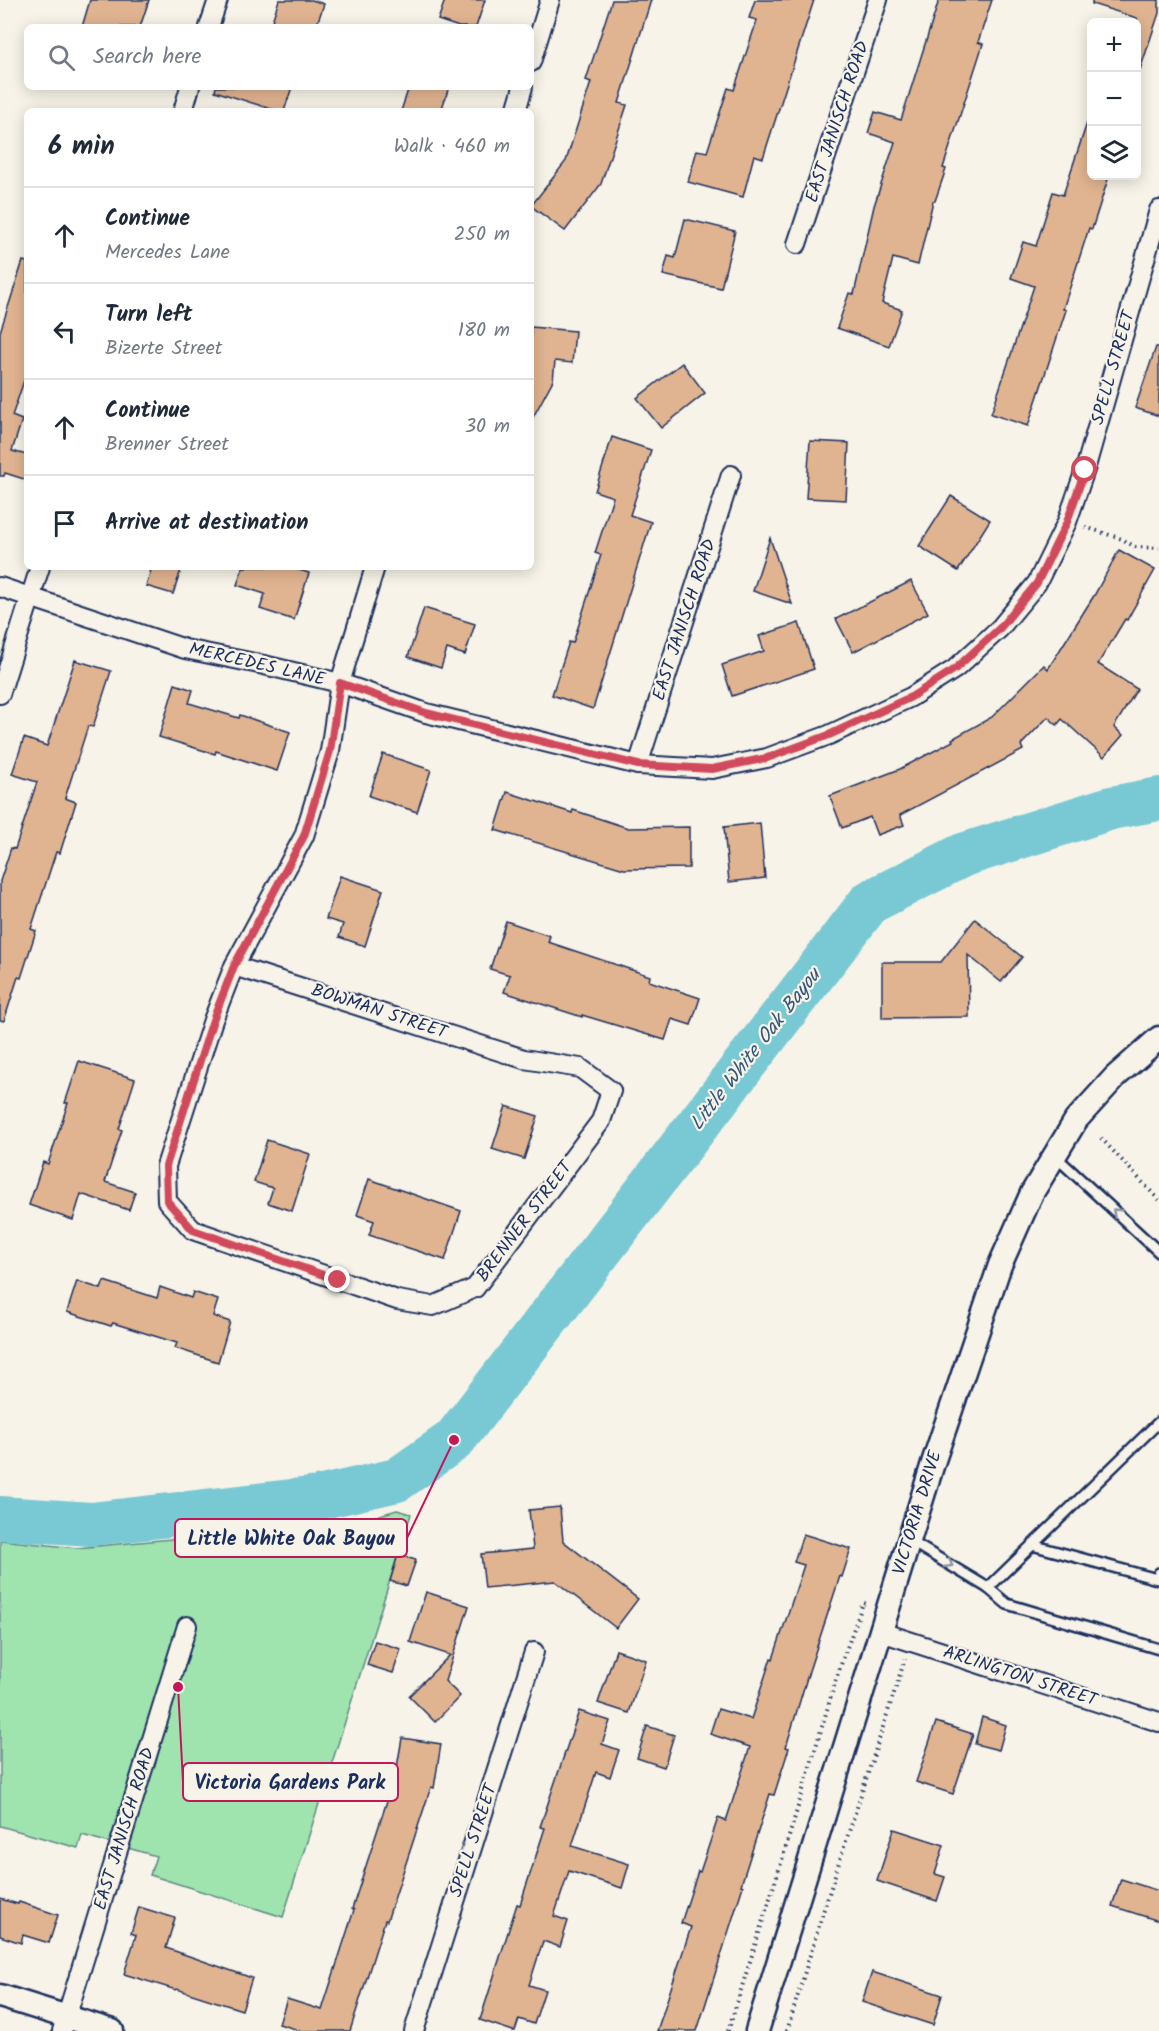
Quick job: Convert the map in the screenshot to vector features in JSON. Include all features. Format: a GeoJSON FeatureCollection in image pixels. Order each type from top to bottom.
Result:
{"type":"FeatureCollection","features":[{"type":"Feature","properties":{"kind":"street"},"geometry":{"type":"LineString","coordinates":[[210,24],[218,0]]}},
{"type":"Feature","properties":{"kind":"street"},"geometry":{"type":"LineString","coordinates":[[534,52],[550,0]]}},
{"type":"Feature","properties":{"kind":"street","name":"EAST JANISCH ROAD"},"geometry":{"type":"LineString","coordinates":[[798,244],[878,0]]}},
{"type":"Feature","properties":{"kind":"street"},"geometry":{"type":"LineString","coordinates":[[184,108],[189,90]]}},
{"type":"Feature","properties":{"kind":"street"},"geometry":{"type":"LineString","coordinates":[[517,108],[523,90]]}},
{"type":"Feature","properties":{"kind":"street","name":"SPELL STREET"},"geometry":{"type":"LineString","coordinates":[[1078,490],[1159,210]]}},
{"type":"Feature","properties":{"kind":"street","name":"EAST JANISCH ROAD"},"geometry":{"type":"LineString","coordinates":[[638,765],[731,474]]}},
{"type":"Feature","properties":{"kind":"street","name":"MERCEDES LANE"},"geometry":{"type":"LineString","coordinates":[[0,587],[185,649],[264,664],[340,683],[426,713],[638,765],[712,769],[767,758],[829,735],[911,697],[955,669],[1000,628],[1037,583],[1069,516],[1078,490]]}},
{"type":"Feature","properties":{"kind":"street"},"geometry":{"type":"LineString","coordinates":[[0,694],[39,570]]}},
{"type":"Feature","properties":{"kind":"street"},"geometry":{"type":"LineString","coordinates":[[234,966],[304,836],[330,751],[340,683],[374,570]]}},
{"type":"Feature","properties":{"kind":"street","name":"BOWMAN STREET"},"geometry":{"type":"LineString","coordinates":[[234,966],[524,1059]]}},
{"type":"Feature","properties":{"kind":"street","name":"BRENNER STREET"},"geometry":{"type":"LineString","coordinates":[[234,966],[213,1020],[166,1166],[167,1201],[193,1230],[397,1300],[433,1306],[475,1288],[601,1121],[611,1091],[580,1068],[524,1059]]}},
{"type":"Feature","properties":{"kind":"street","name":"VICTORIA DRIVE"},"geometry":{"type":"LineString","coordinates":[[757,2031],[909,1541],[1000,1265],[1032,1193],[1076,1120],[1115,1077],[1159,1038]]}},
{"type":"Feature","properties":{"kind":"street","name":"EAST JANISCH ROAD"},"geometry":{"type":"LineString","coordinates":[[64,2024],[187,1626]]}},
{"type":"Feature","properties":{"kind":"street","name":"ARLINGTON STREET"},"geometry":{"type":"LineString","coordinates":[[881,1632],[1159,1722]]}},
{"type":"Feature","properties":{"kind":"street","name":"SPELL STREET"},"geometry":{"type":"LineString","coordinates":[[414,2031],[534,1652]]}},
{"type":"Feature","properties":{"kind":"street"},"geometry":{"type":"LineString","coordinates":[[0,1996],[64,2024],[112,2031]]}},
{"type":"Feature","properties":{"kind":"lane"},"geometry":{"type":"LineString","coordinates":[[1054,1156],[1159,1252]]}},
{"type":"Feature","properties":{"kind":"lane"},"geometry":{"type":"LineString","coordinates":[[988,1588],[1159,1422]]}},
{"type":"Feature","properties":{"kind":"lane"},"geometry":{"type":"LineString","coordinates":[[909,1541],[988,1588],[1007,1604],[1159,1648]]}},
{"type":"Feature","properties":{"kind":"lane"},"geometry":{"type":"LineString","coordinates":[[1032,1545],[1157,1579],[1159,1573]]}},
{"type":"Feature","properties":{"kind":"path"},"geometry":{"type":"LineString","coordinates":[[1069,516],[1135,547],[1159,548]]}},
{"type":"Feature","properties":{"kind":"path"},"geometry":{"type":"LineString","coordinates":[[1101,1138],[1159,1200]]}},
{"type":"Feature","properties":{"kind":"path"},"geometry":{"type":"LineString","coordinates":[[728,2031],[838,1673],[863,1602],[870,1605]]}},
{"type":"Feature","properties":{"kind":"path"},"geometry":{"type":"LineString","coordinates":[[787,2031],[905,1658]]}},
{"type":"Feature","properties":{"kind":"green space"},"geometry":{"type":"Polygon","coordinates":[[[397,1510],[411,1514],[283,1917],[150,1875],[156,1856],[82,1835],[78,1848],[0,1826],[0,1540],[77,1548],[359,1521],[397,1510]]]}},
{"type":"Feature","properties":{"kind":"building"},"geometry":{"type":"Polygon","coordinates":[[[90,0],[149,0],[141,24],[83,24],[90,0]]]}},
{"type":"Feature","properties":{"kind":"building"},"geometry":{"type":"Polygon","coordinates":[[[279,0],[312,0],[324,4],[317,24],[271,24],[279,0]]]}},
{"type":"Feature","properties":{"kind":"building"},"geometry":{"type":"Polygon","coordinates":[[[445,0],[485,0],[477,24],[450,24],[438,20],[445,0]]]}},
{"type":"Feature","properties":{"kind":"building"},"geometry":{"type":"Polygon","coordinates":[[[612,0],[651,0],[619,103],[627,105],[601,184],[565,231],[534,208],[534,202],[566,161],[591,82],[586,80],[612,0]]]}},
{"type":"Feature","properties":{"kind":"building"},"geometry":{"type":"Polygon","coordinates":[[[755,0],[814,0],[763,158],[754,155],[743,197],[688,182],[697,150],[707,152],[728,88],[734,90],[757,20],[749,18],[755,0]]]}},
{"type":"Feature","properties":{"kind":"building"},"geometry":{"type":"Polygon","coordinates":[[[939,0],[992,0],[978,42],[983,44],[943,168],[946,169],[935,201],[933,201],[918,265],[893,258],[882,303],[902,310],[889,346],[837,328],[849,293],[854,294],[874,206],[895,142],[868,133],[875,112],[901,120],[939,0]]]}},
{"type":"Feature","properties":{"kind":"building"},"geometry":{"type":"Polygon","coordinates":[[[1092,0],[1159,0],[1159,13],[1141,67],[1141,18],[1092,4],[1092,0]]]}},
{"type":"Feature","properties":{"kind":"building"},"geometry":{"type":"Polygon","coordinates":[[[291,90],[285,108],[268,108],[215,91],[291,90]]]}},
{"type":"Feature","properties":{"kind":"building"},"geometry":{"type":"Polygon","coordinates":[[[408,90],[448,90],[442,108],[402,108],[408,90]]]}},
{"type":"Feature","properties":{"kind":"building"},"geometry":{"type":"Polygon","coordinates":[[[1087,123],[1087,180],[1108,180],[1092,229],[1089,228],[1063,309],[1066,310],[1028,426],[991,414],[1034,286],[1011,278],[1023,242],[1036,246],[1053,192],[1063,195],[1087,123]]]}},
{"type":"Feature","properties":{"kind":"building"},"geometry":{"type":"Polygon","coordinates":[[[685,219],[735,231],[721,288],[663,275],[668,256],[675,258],[685,219]]]}},
{"type":"Feature","properties":{"kind":"building"},"geometry":{"type":"Polygon","coordinates":[[[24,261],[24,381],[12,416],[22,420],[12,451],[24,454],[24,479],[5,473],[4,476],[0,476],[0,332],[24,261]]]}},
{"type":"Feature","properties":{"kind":"building"},"geometry":{"type":"Polygon","coordinates":[[[534,327],[575,331],[572,363],[555,361],[553,380],[534,415],[534,327]]]}},
{"type":"Feature","properties":{"kind":"building"},"geometry":{"type":"Polygon","coordinates":[[[1156,347],[1159,347],[1159,416],[1135,408],[1156,347]]]}},
{"type":"Feature","properties":{"kind":"building"},"geometry":{"type":"Polygon","coordinates":[[[682,363],[705,393],[661,428],[637,398],[682,363]]]}},
{"type":"Feature","properties":{"kind":"building"},"geometry":{"type":"Polygon","coordinates":[[[612,437],[651,450],[630,515],[651,522],[593,709],[552,695],[569,642],[573,643],[601,555],[595,553],[613,497],[595,491],[612,437]]]}},
{"type":"Feature","properties":{"kind":"building"},"geometry":{"type":"Polygon","coordinates":[[[810,441],[849,443],[846,500],[806,498],[810,441]]]}},
{"type":"Feature","properties":{"kind":"building"},"geometry":{"type":"Polygon","coordinates":[[[951,496],[990,520],[958,571],[919,546],[951,496]]]}},
{"type":"Feature","properties":{"kind":"building"},"geometry":{"type":"Polygon","coordinates":[[[770,538],[792,604],[753,591],[770,538]]]}},
{"type":"Feature","properties":{"kind":"building"},"geometry":{"type":"Polygon","coordinates":[[[1119,550],[1155,570],[1127,620],[1125,619],[1098,664],[1137,689],[1114,727],[1123,735],[1104,757],[1062,719],[1057,725],[1048,717],[1021,745],[1023,750],[900,815],[904,825],[877,835],[870,817],[842,828],[830,796],[900,769],[953,741],[952,739],[992,717],[1044,665],[1048,669],[1095,594],[1119,550]]]}},
{"type":"Feature","properties":{"kind":"building"},"geometry":{"type":"Polygon","coordinates":[[[151,570],[181,570],[173,594],[146,586],[151,570]]]}},
{"type":"Feature","properties":{"kind":"building"},"geometry":{"type":"Polygon","coordinates":[[[242,570],[299,570],[309,573],[294,620],[260,609],[265,594],[237,585],[242,570]]]}},
{"type":"Feature","properties":{"kind":"building"},"geometry":{"type":"Polygon","coordinates":[[[911,581],[928,613],[853,652],[836,619],[911,581]]]}},
{"type":"Feature","properties":{"kind":"building"},"geometry":{"type":"Polygon","coordinates":[[[424,608],[475,624],[465,655],[447,649],[441,668],[408,657],[424,608]]]}},
{"type":"Feature","properties":{"kind":"building"},"geometry":{"type":"Polygon","coordinates":[[[799,623],[814,669],[732,696],[722,665],[764,651],[759,636],[799,623]]]}},
{"type":"Feature","properties":{"kind":"building"},"geometry":{"type":"Polygon","coordinates":[[[75,660],[111,671],[93,727],[88,726],[65,798],[76,802],[60,853],[56,852],[31,929],[36,931],[4,1021],[0,1020],[0,881],[11,848],[15,849],[37,782],[12,774],[24,738],[47,746],[75,660]]]}},
{"type":"Feature","properties":{"kind":"building"},"geometry":{"type":"Polygon","coordinates":[[[175,684],[193,690],[189,703],[239,718],[240,715],[290,732],[277,771],[216,751],[215,754],[159,737],[175,684]]]}},
{"type":"Feature","properties":{"kind":"building"},"geometry":{"type":"Polygon","coordinates":[[[383,754],[431,770],[417,812],[369,796],[383,754]]]}},
{"type":"Feature","properties":{"kind":"building"},"geometry":{"type":"Polygon","coordinates":[[[507,792],[628,828],[689,827],[689,868],[624,869],[495,830],[507,792]]]}},
{"type":"Feature","properties":{"kind":"building"},"geometry":{"type":"Polygon","coordinates":[[[760,823],[765,878],[729,882],[724,827],[760,823]]]}},
{"type":"Feature","properties":{"kind":"building"},"geometry":{"type":"Polygon","coordinates":[[[340,876],[383,890],[365,946],[339,937],[343,924],[326,919],[340,876]]]}},
{"type":"Feature","properties":{"kind":"building"},"geometry":{"type":"Polygon","coordinates":[[[975,919],[1022,957],[1001,982],[968,955],[969,1017],[882,1018],[882,962],[941,962],[975,919]]]}},
{"type":"Feature","properties":{"kind":"building"},"geometry":{"type":"Polygon","coordinates":[[[506,921],[550,936],[548,942],[650,976],[649,981],[700,998],[691,1025],[672,1019],[665,1040],[504,992],[510,975],[490,969],[506,921]]]}},
{"type":"Feature","properties":{"kind":"building"},"geometry":{"type":"Polygon","coordinates":[[[79,1061],[135,1079],[105,1182],[135,1192],[129,1210],[81,1194],[73,1220],[29,1205],[43,1162],[48,1164],[79,1061]]]}},
{"type":"Feature","properties":{"kind":"building"},"geometry":{"type":"Polygon","coordinates":[[[506,1106],[538,1116],[524,1159],[492,1149],[506,1106]]]}},
{"type":"Feature","properties":{"kind":"building"},"geometry":{"type":"Polygon","coordinates":[[[267,1140],[310,1154],[292,1211],[268,1203],[273,1188],[254,1182],[267,1140]]]}},
{"type":"Feature","properties":{"kind":"building"},"geometry":{"type":"Polygon","coordinates":[[[369,1179],[461,1211],[445,1260],[369,1235],[374,1221],[357,1215],[369,1179]]]}},
{"type":"Feature","properties":{"kind":"building"},"geometry":{"type":"Polygon","coordinates":[[[77,1281],[101,1289],[104,1281],[157,1298],[160,1287],[191,1298],[193,1292],[218,1300],[213,1316],[230,1322],[218,1362],[175,1348],[177,1343],[113,1323],[111,1326],[67,1312],[77,1281]]]}},
{"type":"Feature","properties":{"kind":"building"},"geometry":{"type":"Polygon","coordinates":[[[560,1507],[563,1541],[638,1599],[616,1628],[555,1581],[485,1588],[481,1554],[533,1549],[529,1510],[560,1507]]]}},
{"type":"Feature","properties":{"kind":"building"},"geometry":{"type":"Polygon","coordinates":[[[803,1534],[851,1549],[809,1671],[786,1747],[789,1748],[774,1795],[770,1794],[697,2031],[657,2031],[691,1927],[681,1923],[698,1871],[700,1872],[718,1818],[726,1821],[750,1747],[710,1734],[718,1709],[751,1719],[804,1565],[794,1562],[803,1534]]]}},
{"type":"Feature","properties":{"kind":"building"},"geometry":{"type":"Polygon","coordinates":[[[398,1555],[416,1560],[407,1586],[390,1581],[398,1555]]]}},
{"type":"Feature","properties":{"kind":"building"},"geometry":{"type":"Polygon","coordinates":[[[426,1592],[469,1606],[445,1681],[460,1696],[435,1722],[409,1696],[450,1655],[410,1642],[426,1592]]]}},
{"type":"Feature","properties":{"kind":"building"},"geometry":{"type":"Polygon","coordinates":[[[375,1641],[401,1649],[393,1673],[367,1665],[375,1641]]]}},
{"type":"Feature","properties":{"kind":"building"},"geometry":{"type":"Polygon","coordinates":[[[616,1650],[646,1660],[629,1713],[598,1703],[616,1650]]]}},
{"type":"Feature","properties":{"kind":"building"},"geometry":{"type":"Polygon","coordinates":[[[579,1711],[610,1721],[602,1744],[619,1750],[610,1777],[596,1772],[572,1846],[629,1864],[622,1888],[569,1871],[554,1916],[568,1921],[560,1947],[543,1941],[529,1985],[545,1990],[534,2024],[519,2019],[513,2031],[480,2020],[517,1904],[520,1905],[545,1828],[540,1827],[579,1711]]]}},
{"type":"Feature","properties":{"kind":"building"},"geometry":{"type":"Polygon","coordinates":[[[982,1717],[1006,1725],[999,1750],[975,1744],[982,1717]]]}},
{"type":"Feature","properties":{"kind":"building"},"geometry":{"type":"Polygon","coordinates":[[[936,1722],[973,1734],[953,1794],[916,1782],[936,1722]]]}},
{"type":"Feature","properties":{"kind":"building"},"geometry":{"type":"Polygon","coordinates":[[[647,1726],[674,1735],[664,1767],[637,1758],[647,1726]]]}},
{"type":"Feature","properties":{"kind":"building"},"geometry":{"type":"Polygon","coordinates":[[[402,1738],[441,1744],[434,1788],[431,1787],[387,1921],[385,1920],[350,2031],[302,2031],[279,2024],[287,1999],[322,2010],[396,1773],[402,1738]]]}},
{"type":"Feature","properties":{"kind":"building"},"geometry":{"type":"Polygon","coordinates":[[[894,1829],[944,1845],[935,1874],[945,1877],[937,1901],[877,1881],[894,1829]]]}},
{"type":"Feature","properties":{"kind":"building"},"geometry":{"type":"Polygon","coordinates":[[[1121,1879],[1159,1891],[1159,1921],[1112,1906],[1121,1879]]]}},
{"type":"Feature","properties":{"kind":"building"},"geometry":{"type":"Polygon","coordinates":[[[0,1899],[18,1904],[19,1902],[58,1915],[49,1943],[23,1935],[21,1943],[0,1936],[0,1899]]]}},
{"type":"Feature","properties":{"kind":"building"},"geometry":{"type":"Polygon","coordinates":[[[139,1907],[175,1918],[166,1948],[252,1978],[242,2010],[124,1974],[136,1935],[131,1933],[139,1907]]]}},
{"type":"Feature","properties":{"kind":"building"},"geometry":{"type":"Polygon","coordinates":[[[872,1972],[942,1995],[933,2025],[862,2002],[872,1972]]]}},
{"type":"Feature","properties":{"kind":"waterway","name":"Little White Oak Bayou"},"geometry":{"type":"LineString","coordinates":[[0,1518],[91,1524],[318,1498],[397,1480],[454,1440],[870,902],[963,855],[1111,808],[1159,799]]}},
{"type":"Feature","properties":{"kind":"place","name":"Little White Oak Bayou"},"geometry":{"type":"Point","coordinates":[454,1440]}},
{"type":"Feature","properties":{"kind":"place","name":"Victoria Gardens Park"},"geometry":{"type":"Point","coordinates":[178,1687]}},
{"type":"Feature","properties":{"kind":"route"},"geometry":{"type":"LineString","coordinates":[[338,1280],[193,1230],[167,1201],[166,1166],[213,1020],[234,966],[304,836],[330,751],[340,683],[426,713],[638,765],[712,769],[767,758],[829,735],[911,697],[955,669],[1000,628],[1037,583],[1067,522],[1085,470]]}}]}
